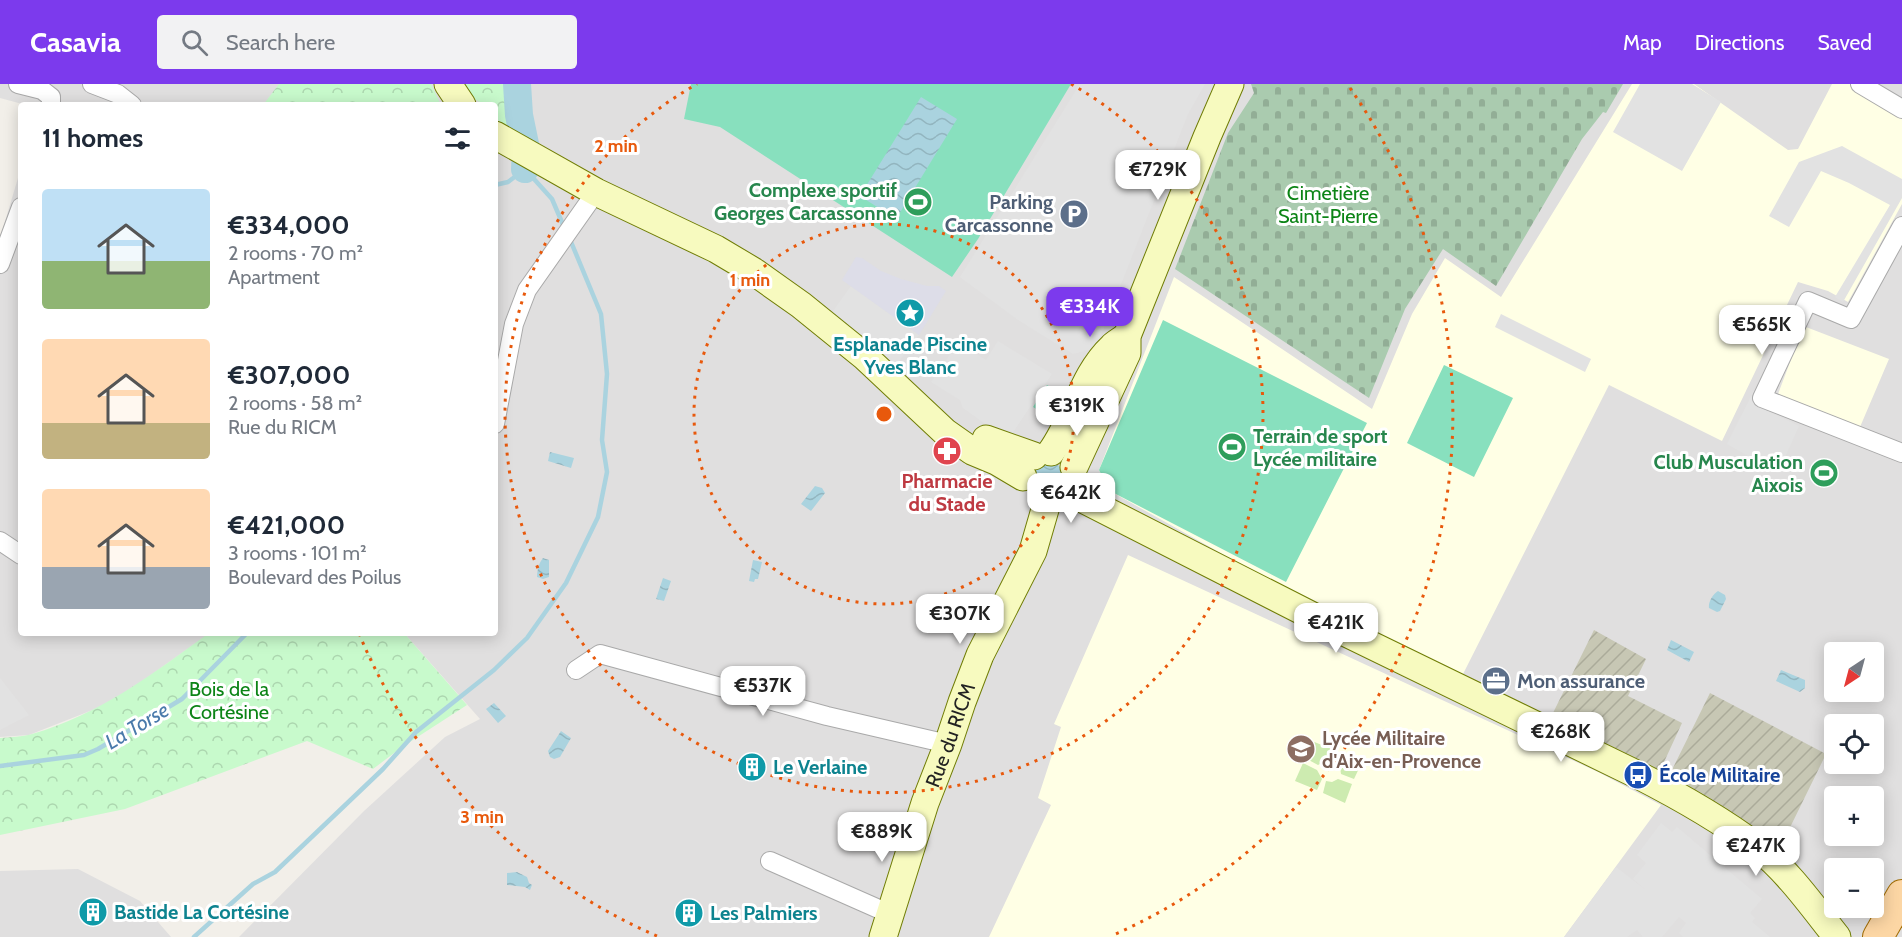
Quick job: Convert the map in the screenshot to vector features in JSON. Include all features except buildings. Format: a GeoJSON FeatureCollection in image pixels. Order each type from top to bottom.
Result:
{"type":"FeatureCollection","features":[{"type":"Feature","properties":{"kind":"main road"},"geometry":{"type":"LineString","coordinates":[[1883,935],[1902,895]]}},
{"type":"Feature","properties":{"kind":"street"},"geometry":{"type":"LineString","coordinates":[[18,84],[42,90],[51,97],[51,102]]}},
{"type":"Feature","properties":{"kind":"street"},"geometry":{"type":"LineString","coordinates":[[92,84],[118,94],[128,102]]}},
{"type":"Feature","properties":{"kind":"street"},"geometry":{"type":"LineString","coordinates":[[447,84],[460,102]]}},
{"type":"Feature","properties":{"kind":"street"},"geometry":{"type":"LineString","coordinates":[[1074,466],[1126,353],[1127,336],[1206,137],[1230,84]]}},
{"type":"Feature","properties":{"kind":"street"},"geometry":{"type":"LineString","coordinates":[[1860,84],[1902,109]]}},
{"type":"Feature","properties":{"kind":"street"},"geometry":{"type":"LineString","coordinates":[[506,142],[596,192],[716,249],[753,271],[801,305],[885,374],[921,411],[972,451],[996,461],[1036,462],[1065,456],[1074,466],[1077,480],[1073,494],[1061,504],[1046,506],[1032,499],[1024,485],[1036,462],[1061,438],[1090,376],[1112,347],[1127,336]]}},
{"type":"Feature","properties":{"kind":"street"},"geometry":{"type":"LineString","coordinates":[[498,408],[514,324],[527,290],[596,192]]}},
{"type":"Feature","properties":{"kind":"street"},"geometry":{"type":"LineString","coordinates":[[0,264],[18,215]]}},
{"type":"Feature","properties":{"kind":"street"},"geometry":{"type":"LineString","coordinates":[[1902,226],[1851,319],[1808,301],[1762,398],[1902,453]]}},
{"type":"Feature","properties":{"kind":"street"},"geometry":{"type":"LineString","coordinates":[[1073,494],[1334,627],[1687,801],[1758,848],[1800,892],[1838,937]]}},
{"type":"Feature","properties":{"kind":"street","name":"Rue du RICM"},"geometry":{"type":"LineString","coordinates":[[886,926],[925,803],[980,656],[1033,551],[1046,506]]}},
{"type":"Feature","properties":{"kind":"street"},"geometry":{"type":"LineString","coordinates":[[0,541],[18,553]]}},
{"type":"Feature","properties":{"kind":"street"},"geometry":{"type":"LineString","coordinates":[[576,669],[600,654],[827,716],[948,744]]}},
{"type":"Feature","properties":{"kind":"street"},"geometry":{"type":"LineString","coordinates":[[770,861],[886,926]]}},
{"type":"Feature","properties":{"kind":"shaded area"},"geometry":{"type":"Polygon","coordinates":[[[0,84],[1902,84],[1902,937],[239,937],[364,811],[445,737],[480,719],[407,636],[498,636],[498,102],[18,102],[0,98],[0,84]]]}},
{"type":"Feature","properties":{"kind":"shaded area","name":"Parking Carcassonne"},"geometry":{"type":"Polygon","coordinates":[[[1080,84],[1205,84],[1188,114],[1096,348],[1073,354],[1018,320],[960,277],[1080,84]]]}},
{"type":"Feature","properties":{"kind":"shaded area","name":"Lycée Militaire d'Aix-en-Provence"},"geometry":{"type":"Polygon","coordinates":[[[1632,84],[1694,84],[1788,150],[1798,149],[1832,84],[1852,84],[1902,115],[1902,204],[1848,302],[1828,291],[1798,282],[1722,441],[1609,385],[1460,680],[1283,588],[1110,491],[1099,470],[1174,277],[1372,409],[1412,314],[1445,258],[1501,297],[1632,84]]]}},
{"type":"Feature","properties":{"kind":"shaded area"},"geometry":{"type":"Polygon","coordinates":[[[1640,84],[1692,84],[1721,102],[1682,171],[1613,132],[1640,84]]]}},
{"type":"Feature","properties":{"kind":"shaded area"},"geometry":{"type":"Polygon","coordinates":[[[1842,146],[1902,179],[1902,198],[1843,302],[1835,297],[1890,205],[1821,171],[1789,227],[1769,216],[1799,162],[1842,146]]]}},
{"type":"Feature","properties":{"kind":"shaded area"},"geometry":{"type":"Polygon","coordinates":[[[18,178],[18,636],[206,636],[113,702],[29,735],[0,737],[0,238],[18,178]]]}},
{"type":"Feature","properties":{"kind":"shaded area"},"geometry":{"type":"Polygon","coordinates":[[[1902,213],[1902,226],[1851,319],[1808,301],[1758,406],[1799,426],[1778,473],[1727,444],[1804,291],[1848,308],[1902,213]]]}},
{"type":"Feature","properties":{"kind":"shaded area","name":"Esplanade Piscine Yves Blanc"},"geometry":{"type":"Polygon","coordinates":[[[856,257],[901,279],[927,286],[939,286],[946,291],[919,335],[842,280],[856,257]]]}},
{"type":"Feature","properties":{"kind":"shaded area"},"geometry":{"type":"Polygon","coordinates":[[[851,286],[919,335],[896,365],[831,314],[851,286]]]}},
{"type":"Feature","properties":{"kind":"shaded area"},"geometry":{"type":"Polygon","coordinates":[[[1501,314],[1591,359],[1585,372],[1495,327],[1501,314]]]}},
{"type":"Feature","properties":{"kind":"shaded area"},"geometry":{"type":"Polygon","coordinates":[[[1806,327],[1889,359],[1860,427],[1778,394],[1801,333],[1806,327]]]}},
{"type":"Feature","properties":{"kind":"shaded area"},"geometry":{"type":"Polygon","coordinates":[[[998,341],[1052,374],[1012,434],[991,428],[963,408],[960,400],[931,382],[958,343],[986,360],[998,341]]]}},
{"type":"Feature","properties":{"kind":"shaded area","name":"Lycée Militaire d'Aix-en-Provence"},"geometry":{"type":"Polygon","coordinates":[[[1128,555],[1598,772],[1661,805],[1564,937],[989,937],[1051,805],[1038,798],[1061,727],[1054,724],[1128,555]]]}},
{"type":"Feature","properties":{"kind":"shaded area"},"geometry":{"type":"Polygon","coordinates":[[[1594,630],[1646,659],[1628,696],[1682,723],[1659,773],[1551,717],[1594,630]]]}},
{"type":"Feature","properties":{"kind":"shaded area"},"geometry":{"type":"Polygon","coordinates":[[[0,678],[29,715],[0,730],[0,678]]]}},
{"type":"Feature","properties":{"kind":"shaded area"},"geometry":{"type":"Polygon","coordinates":[[[1710,693],[1824,753],[1824,758],[1778,852],[1668,778],[1710,693]]]}},
{"type":"Feature","properties":{"kind":"shaded area"},"geometry":{"type":"Polygon","coordinates":[[[1661,823],[1672,832],[1677,827],[1762,899],[1750,913],[1755,918],[1752,922],[1770,937],[1683,937],[1679,933],[1686,923],[1679,917],[1662,937],[1643,937],[1637,930],[1627,937],[1564,937],[1616,867],[1647,891],[1633,879],[1646,863],[1637,855],[1661,823]]]}},
{"type":"Feature","properties":{"kind":"shaded area"},"geometry":{"type":"Polygon","coordinates":[[[78,869],[140,901],[171,937],[0,937],[0,871],[78,869]]]}},
{"type":"Feature","properties":{"kind":"green space"},"geometry":{"type":"Polygon","coordinates":[[[279,84],[431,84],[440,102],[265,102],[279,84]]]}},
{"type":"Feature","properties":{"kind":"green space"},"geometry":{"type":"Polygon","coordinates":[[[461,84],[526,84],[529,123],[526,149],[498,120],[498,102],[480,102],[468,93],[461,84]]]}},
{"type":"Feature","properties":{"kind":"green space","name":"Complexe sportif Georges Carcassonne"},"geometry":{"type":"Polygon","coordinates":[[[691,84],[1071,84],[978,239],[952,277],[720,127],[684,119],[691,84]]]}},
{"type":"Feature","properties":{"kind":"green space","name":"Cimetière Saint-Pierre"},"geometry":{"type":"Polygon","coordinates":[[[1251,84],[1623,84],[1606,113],[1603,112],[1582,139],[1496,286],[1443,249],[1405,309],[1369,398],[1175,269],[1228,133],[1254,93],[1251,84]]]}},
{"type":"Feature","properties":{"kind":"green space","name":"Terrain de sport Lycée militaire"},"geometry":{"type":"Polygon","coordinates":[[[1163,320],[1367,423],[1286,582],[1110,491],[1099,470],[1163,320]]]}},
{"type":"Feature","properties":{"kind":"green space"},"geometry":{"type":"Polygon","coordinates":[[[1444,365],[1513,398],[1474,477],[1407,443],[1444,365]]]}},
{"type":"Feature","properties":{"kind":"green space"},"geometry":{"type":"Polygon","coordinates":[[[1047,385],[1059,393],[1046,415],[1033,407],[1047,385]]]}},
{"type":"Feature","properties":{"kind":"green space","name":"Bois de la Cortésine"},"geometry":{"type":"Polygon","coordinates":[[[205,636],[407,636],[467,705],[402,747],[373,769],[307,741],[125,809],[0,835],[0,738],[32,734],[80,716],[125,691],[205,636]]]}},
{"type":"Feature","properties":{"kind":"green space"},"geometry":{"type":"Polygon","coordinates":[[[1312,741],[1334,750],[1328,763],[1318,765],[1305,758],[1312,741]]]}},
{"type":"Feature","properties":{"kind":"green space"},"geometry":{"type":"Polygon","coordinates":[[[1341,753],[1362,762],[1354,779],[1341,774],[1340,767],[1337,765],[1341,753]]]}},
{"type":"Feature","properties":{"kind":"green space"},"geometry":{"type":"Polygon","coordinates":[[[1303,763],[1317,770],[1322,779],[1317,790],[1295,781],[1303,763]]]}},
{"type":"Feature","properties":{"kind":"green space"},"geometry":{"type":"Polygon","coordinates":[[[1338,779],[1352,784],[1345,803],[1323,793],[1326,781],[1332,782],[1338,779]]]}},
{"type":"Feature","properties":{"kind":"water"},"geometry":{"type":"Polygon","coordinates":[[[921,97],[957,119],[896,219],[860,196],[921,97]]]}},
{"type":"Feature","properties":{"kind":"water"},"geometry":{"type":"Polygon","coordinates":[[[550,452],[574,458],[571,468],[548,461],[550,452]]]}},
{"type":"Feature","properties":{"kind":"water"},"geometry":{"type":"Polygon","coordinates":[[[1048,462],[1060,467],[1065,479],[1060,491],[1048,496],[1036,491],[1031,479],[1036,467],[1048,462]]]}},
{"type":"Feature","properties":{"kind":"water"},"geometry":{"type":"Polygon","coordinates":[[[815,486],[822,488],[825,493],[811,511],[801,504],[815,486]]]}},
{"type":"Feature","properties":{"kind":"water"},"geometry":{"type":"Polygon","coordinates":[[[543,558],[549,560],[549,577],[543,579],[537,577],[538,567],[543,558]]]}},
{"type":"Feature","properties":{"kind":"water"},"geometry":{"type":"Polygon","coordinates":[[[753,560],[762,562],[758,579],[754,582],[749,581],[753,560]]]}},
{"type":"Feature","properties":{"kind":"water"},"geometry":{"type":"Polygon","coordinates":[[[663,578],[671,581],[664,601],[656,599],[663,578]]]}},
{"type":"Feature","properties":{"kind":"water"},"geometry":{"type":"Polygon","coordinates":[[[1718,591],[1725,595],[1726,599],[1720,611],[1717,612],[1709,606],[1711,598],[1718,591]]]}},
{"type":"Feature","properties":{"kind":"water"},"geometry":{"type":"Polygon","coordinates":[[[1671,640],[1694,652],[1689,662],[1667,650],[1671,640]]]}},
{"type":"Feature","properties":{"kind":"water"},"geometry":{"type":"Polygon","coordinates":[[[1781,670],[1805,680],[1805,688],[1800,692],[1776,681],[1781,670]]]}},
{"type":"Feature","properties":{"kind":"water"},"geometry":{"type":"Polygon","coordinates":[[[494,703],[506,716],[498,723],[486,709],[494,703]]]}},
{"type":"Feature","properties":{"kind":"water"},"geometry":{"type":"Polygon","coordinates":[[[561,731],[571,738],[560,757],[554,759],[550,757],[548,751],[561,731]]]}},
{"type":"Feature","properties":{"kind":"water"},"geometry":{"type":"Polygon","coordinates":[[[517,872],[527,877],[532,885],[530,890],[525,887],[507,885],[507,873],[517,872]]]}},
{"type":"Feature","properties":{"kind":"waterway","name":"La Torse"},"geometry":{"type":"LineString","coordinates":[[517,84],[519,115],[526,149],[525,169]]}},
{"type":"Feature","properties":{"kind":"waterway"},"geometry":{"type":"LineString","coordinates":[[498,184],[508,182],[525,169],[552,199],[564,227]]}},
{"type":"Feature","properties":{"kind":"waterway"},"geometry":{"type":"LineString","coordinates":[[194,937],[253,884],[275,872],[383,769],[416,732],[494,670],[527,638],[566,583],[598,517],[607,472],[602,440],[607,374],[601,314],[569,237]]}},
{"type":"Feature","properties":{"kind":"waterway","name":"La Torse"},"geometry":{"type":"LineString","coordinates":[[0,766],[84,755],[98,749],[182,699],[244,636]]}},
{"type":"Feature","properties":{"kind":"place","name":"Complexe sportif Georges Carcassonne"},"geometry":{"type":"Point","coordinates":[918,202]}},
{"type":"Feature","properties":{"kind":"place","name":"Parking Carcassonne"},"geometry":{"type":"Point","coordinates":[1074,214]}},
{"type":"Feature","properties":{"kind":"place","name":"Esplanade Piscine Yves Blanc"},"geometry":{"type":"Point","coordinates":[910,313]}},
{"type":"Feature","properties":{"kind":"place","name":"Terrain de sport Lycée militaire"},"geometry":{"type":"Point","coordinates":[1232,447]}},
{"type":"Feature","properties":{"kind":"place","name":"Pharmacie du Stade"},"geometry":{"type":"Point","coordinates":[947,451]}},
{"type":"Feature","properties":{"kind":"place","name":"Club Musculation Aixois"},"geometry":{"type":"Point","coordinates":[1824,473]}},
{"type":"Feature","properties":{"kind":"place","name":"Mon assurance"},"geometry":{"type":"Point","coordinates":[1496,681]}},
{"type":"Feature","properties":{"kind":"place","name":"Lycée Militaire d'Aix-en-Provence"},"geometry":{"type":"Point","coordinates":[1301,749]}},
{"type":"Feature","properties":{"kind":"place","name":"Le Verlaine"},"geometry":{"type":"Point","coordinates":[752,767]}},
{"type":"Feature","properties":{"kind":"place","name":"École Militaire"},"geometry":{"type":"Point","coordinates":[1638,775]}},
{"type":"Feature","properties":{"kind":"place","name":"Bastide La Cortésine"},"geometry":{"type":"Point","coordinates":[93,912]}},
{"type":"Feature","properties":{"kind":"place","name":"Les Palmiers"},"geometry":{"type":"Point","coordinates":[689,913]}}]}
